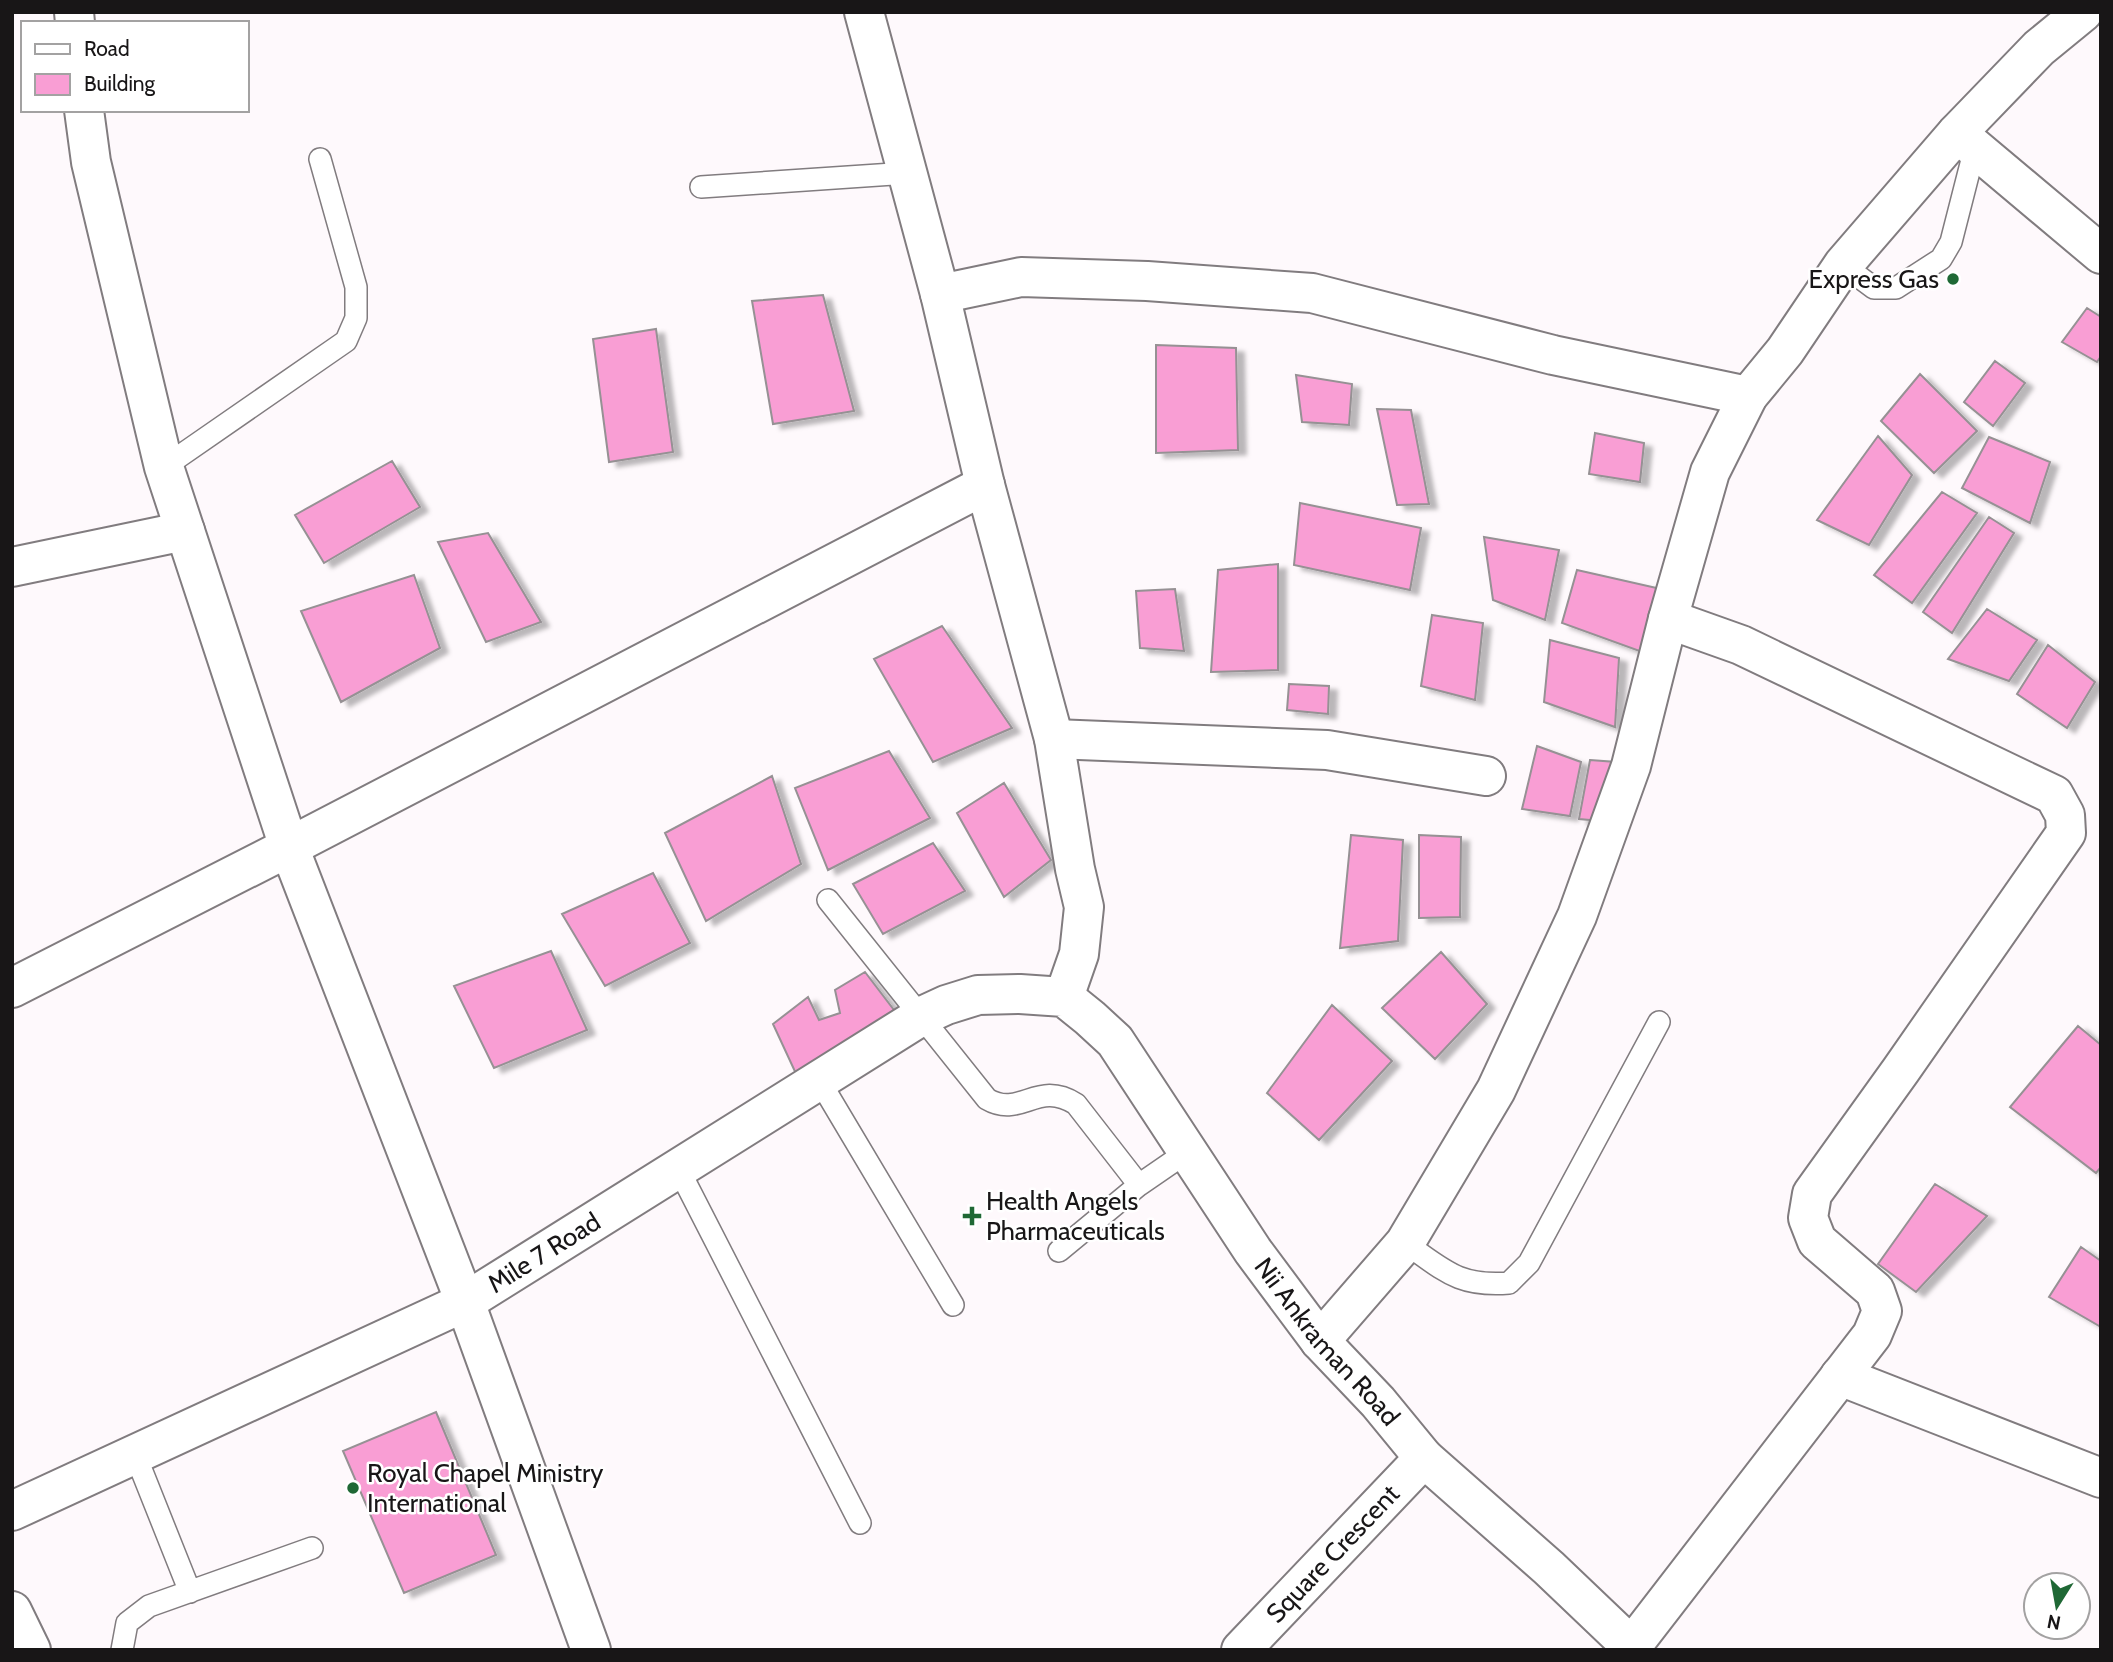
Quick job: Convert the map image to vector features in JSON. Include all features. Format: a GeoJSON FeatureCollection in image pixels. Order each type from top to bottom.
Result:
{"type":"FeatureCollection","features":[{"type":"Feature","properties":{"kind":"street"},"geometry":{"type":"LineString","coordinates":[[864,12],[940,294],[985,485],[1054,739],[1075,869],[1084,907],[1079,954],[1064,997]]}},
{"type":"Feature","properties":{"kind":"street"},"geometry":{"type":"LineString","coordinates":[[1320,1342],[1405,1243],[1496,1090],[1577,916],[1631,766],[1668,619],[1710,472],[1748,396],[1785,351],[1843,265],[1966,140],[2039,48],[2083,12]]}},
{"type":"Feature","properties":{"kind":"street"},"geometry":{"type":"LineString","coordinates":[[85,112],[91,162],[164,467],[289,848],[465,1302],[591,1650]]}},
{"type":"Feature","properties":{"kind":"street"},"geometry":{"type":"LineString","coordinates":[[1966,140],[2101,254]]}},
{"type":"Feature","properties":{"kind":"street"},"geometry":{"type":"LineString","coordinates":[[940,294],[1021,277],[1147,281],[1312,293],[1553,355],[1748,396]]}},
{"type":"Feature","properties":{"kind":"street"},"geometry":{"type":"LineString","coordinates":[[12,988],[289,848],[985,485]]}},
{"type":"Feature","properties":{"kind":"street"},"geometry":{"type":"LineString","coordinates":[[12,567],[186,531]]}},
{"type":"Feature","properties":{"kind":"street"},"geometry":{"type":"LineString","coordinates":[[1633,1648],[1872,1335],[1882,1311],[1875,1291],[1817,1241],[1808,1218],[1812,1194],[2066,833],[2065,815],[2054,795],[1741,645],[1668,619]]}},
{"type":"Feature","properties":{"kind":"street"},"geometry":{"type":"LineString","coordinates":[[1054,739],[1327,750],[1486,776]]}},
{"type":"Feature","properties":{"kind":"street","name":"Mile 7 Road"},"geometry":{"type":"LineString","coordinates":[[12,1511],[465,1302],[920,1017],[978,995],[1064,997]]}},
{"type":"Feature","properties":{"kind":"street","name":"Nii Ankraman Road"},"geometry":{"type":"LineString","coordinates":[[1064,997],[1115,1041],[1187,1152],[1320,1342],[1378,1402],[1424,1458],[1633,1648]]}},
{"type":"Feature","properties":{"kind":"street"},"geometry":{"type":"LineString","coordinates":[[1840,1376],[2101,1478]]}},
{"type":"Feature","properties":{"kind":"street","name":"Square Crescent"},"geometry":{"type":"LineString","coordinates":[[1241,1650],[1424,1458]]}},
{"type":"Feature","properties":{"kind":"street"},"geometry":{"type":"LineString","coordinates":[[12,1611],[31,1650]]}},
{"type":"Feature","properties":{"kind":"lane"},"geometry":{"type":"LineString","coordinates":[[1843,265],[1874,288],[1896,288],[1941,259],[1951,242],[1966,140]]}},
{"type":"Feature","properties":{"kind":"lane"},"geometry":{"type":"LineString","coordinates":[[164,467],[346,341],[356,318],[356,287],[320,159]]}},
{"type":"Feature","properties":{"kind":"lane"},"geometry":{"type":"LineString","coordinates":[[701,187],[908,173]]}},
{"type":"Feature","properties":{"kind":"lane"},"geometry":{"type":"LineString","coordinates":[[828,900],[987,1099],[997,1105],[1009,1106],[1049,1094],[1064,1097],[1076,1104],[1139,1185]]}},
{"type":"Feature","properties":{"kind":"lane"},"geometry":{"type":"LineString","coordinates":[[1405,1243],[1454,1277],[1483,1285],[1509,1283],[1529,1262],[1659,1022]]}},
{"type":"Feature","properties":{"kind":"lane"},"geometry":{"type":"LineString","coordinates":[[819,1080],[953,1306]]}},
{"type":"Feature","properties":{"kind":"lane"},"geometry":{"type":"LineString","coordinates":[[1059,1251],[1139,1185],[1187,1152]]}},
{"type":"Feature","properties":{"kind":"lane"},"geometry":{"type":"LineString","coordinates":[[677,1168],[860,1523]]}},
{"type":"Feature","properties":{"kind":"lane"},"geometry":{"type":"LineString","coordinates":[[135,1454],[191,1592]]}},
{"type":"Feature","properties":{"kind":"lane"},"geometry":{"type":"LineString","coordinates":[[122,1650],[127,1623],[149,1606],[313,1548]]}},
{"type":"Feature","properties":{"kind":"building"},"geometry":{"type":"Polygon","coordinates":[[[823,295],[854,411],[773,424],[752,301],[823,295]]]}},
{"type":"Feature","properties":{"kind":"building"},"geometry":{"type":"Polygon","coordinates":[[[2087,308],[2101,317],[2101,356],[2097,362],[2062,342],[2087,308]]]}},
{"type":"Feature","properties":{"kind":"building"},"geometry":{"type":"Polygon","coordinates":[[[656,329],[673,452],[609,462],[593,339],[656,329]]]}},
{"type":"Feature","properties":{"kind":"building"},"geometry":{"type":"Polygon","coordinates":[[[1156,345],[1236,348],[1238,450],[1156,453],[1156,345]]]}},
{"type":"Feature","properties":{"kind":"building"},"geometry":{"type":"Polygon","coordinates":[[[1995,361],[2025,383],[1993,426],[1964,402],[1995,361]]]}},
{"type":"Feature","properties":{"kind":"building"},"geometry":{"type":"Polygon","coordinates":[[[1920,374],[1977,431],[1934,473],[1881,421],[1920,374]]]}},
{"type":"Feature","properties":{"kind":"building"},"geometry":{"type":"Polygon","coordinates":[[[1296,375],[1352,384],[1349,425],[1302,422],[1296,375]]]}},
{"type":"Feature","properties":{"kind":"building"},"geometry":{"type":"Polygon","coordinates":[[[1377,409],[1411,410],[1429,504],[1397,505],[1377,409]]]}},
{"type":"Feature","properties":{"kind":"building"},"geometry":{"type":"Polygon","coordinates":[[[1595,433],[1644,443],[1640,482],[1589,474],[1595,433]]]}},
{"type":"Feature","properties":{"kind":"building"},"geometry":{"type":"Polygon","coordinates":[[[1878,436],[1912,475],[1869,545],[1817,520],[1878,436]]]}},
{"type":"Feature","properties":{"kind":"building"},"geometry":{"type":"Polygon","coordinates":[[[1989,437],[2050,462],[2030,523],[1962,488],[1989,437]]]}},
{"type":"Feature","properties":{"kind":"building"},"geometry":{"type":"Polygon","coordinates":[[[392,461],[420,507],[324,563],[295,515],[392,461]]]}},
{"type":"Feature","properties":{"kind":"building"},"geometry":{"type":"Polygon","coordinates":[[[1942,492],[1977,513],[1912,603],[1874,575],[1942,492]]]}},
{"type":"Feature","properties":{"kind":"building"},"geometry":{"type":"Polygon","coordinates":[[[1300,503],[1421,528],[1410,590],[1294,565],[1300,503]]]}},
{"type":"Feature","properties":{"kind":"building"},"geometry":{"type":"Polygon","coordinates":[[[1989,517],[2014,533],[1952,633],[1923,612],[1989,517]]]}},
{"type":"Feature","properties":{"kind":"building"},"geometry":{"type":"Polygon","coordinates":[[[488,533],[541,622],[486,642],[438,542],[488,533]]]}},
{"type":"Feature","properties":{"kind":"building"},"geometry":{"type":"Polygon","coordinates":[[[1484,537],[1559,550],[1545,620],[1493,600],[1484,537]]]}},
{"type":"Feature","properties":{"kind":"building"},"geometry":{"type":"Polygon","coordinates":[[[1278,564],[1278,670],[1211,672],[1218,570],[1278,564]]]}},
{"type":"Feature","properties":{"kind":"building"},"geometry":{"type":"Polygon","coordinates":[[[1577,570],[1661,589],[1645,653],[1562,623],[1577,570]]]}},
{"type":"Feature","properties":{"kind":"building"},"geometry":{"type":"Polygon","coordinates":[[[414,575],[440,648],[341,702],[301,611],[414,575]]]}},
{"type":"Feature","properties":{"kind":"building"},"geometry":{"type":"Polygon","coordinates":[[[1175,589],[1184,651],[1140,648],[1136,591],[1175,589]]]}},
{"type":"Feature","properties":{"kind":"building"},"geometry":{"type":"Polygon","coordinates":[[[1987,609],[2037,640],[2009,681],[1948,659],[1987,609]]]}},
{"type":"Feature","properties":{"kind":"building"},"geometry":{"type":"Polygon","coordinates":[[[1432,615],[1483,623],[1475,700],[1421,686],[1432,615]]]}},
{"type":"Feature","properties":{"kind":"building"},"geometry":{"type":"Polygon","coordinates":[[[942,626],[1012,728],[933,762],[874,659],[942,626]]]}},
{"type":"Feature","properties":{"kind":"building"},"geometry":{"type":"Polygon","coordinates":[[[1550,640],[1619,658],[1615,727],[1544,702],[1550,640]]]}},
{"type":"Feature","properties":{"kind":"building"},"geometry":{"type":"Polygon","coordinates":[[[2048,645],[2095,682],[2067,728],[2017,694],[2048,645]]]}},
{"type":"Feature","properties":{"kind":"building"},"geometry":{"type":"Polygon","coordinates":[[[1289,684],[1329,686],[1328,714],[1287,710],[1289,684]]]}},
{"type":"Feature","properties":{"kind":"building"},"geometry":{"type":"Polygon","coordinates":[[[1537,746],[1581,762],[1570,816],[1522,809],[1537,746]]]}},
{"type":"Feature","properties":{"kind":"building"},"geometry":{"type":"Polygon","coordinates":[[[889,751],[930,818],[828,870],[795,788],[889,751]]]}},
{"type":"Feature","properties":{"kind":"building"},"geometry":{"type":"Polygon","coordinates":[[[1590,760],[1616,762],[1601,821],[1579,819],[1590,760]]]}},
{"type":"Feature","properties":{"kind":"building"},"geometry":{"type":"Polygon","coordinates":[[[772,776],[801,864],[706,921],[665,833],[772,776]]]}},
{"type":"Feature","properties":{"kind":"building"},"geometry":{"type":"Polygon","coordinates":[[[1004,783],[1051,860],[1004,897],[957,813],[1004,783]]]}},
{"type":"Feature","properties":{"kind":"building"},"geometry":{"type":"Polygon","coordinates":[[[1351,835],[1403,840],[1398,941],[1340,948],[1351,835]]]}},
{"type":"Feature","properties":{"kind":"building"},"geometry":{"type":"Polygon","coordinates":[[[1419,835],[1461,837],[1460,917],[1419,918],[1419,835]]]}},
{"type":"Feature","properties":{"kind":"building"},"geometry":{"type":"Polygon","coordinates":[[[933,843],[965,891],[883,934],[853,884],[933,843]]]}},
{"type":"Feature","properties":{"kind":"building"},"geometry":{"type":"Polygon","coordinates":[[[653,873],[690,943],[605,986],[562,914],[653,873]]]}},
{"type":"Feature","properties":{"kind":"building"},"geometry":{"type":"Polygon","coordinates":[[[551,951],[587,1030],[494,1068],[454,986],[551,951]]]}},
{"type":"Feature","properties":{"kind":"building"},"geometry":{"type":"Polygon","coordinates":[[[1441,952],[1487,1004],[1435,1059],[1382,1008],[1441,952]]]}},
{"type":"Feature","properties":{"kind":"building"},"geometry":{"type":"Polygon","coordinates":[[[865,972],[897,1014],[798,1078],[773,1024],[808,997],[819,1020],[840,1013],[835,990],[865,972]]]}},
{"type":"Feature","properties":{"kind":"building"},"geometry":{"type":"Polygon","coordinates":[[[1332,1005],[1392,1061],[1319,1140],[1267,1093],[1332,1005]]]}},
{"type":"Feature","properties":{"kind":"building"},"geometry":{"type":"Polygon","coordinates":[[[2078,1026],[2101,1045],[2101,1167],[2096,1173],[2010,1107],[2078,1026]]]}},
{"type":"Feature","properties":{"kind":"building"},"geometry":{"type":"Polygon","coordinates":[[[1935,1184],[1987,1216],[1916,1292],[1878,1264],[1935,1184]]]}},
{"type":"Feature","properties":{"kind":"building"},"geometry":{"type":"Polygon","coordinates":[[[2081,1247],[2101,1261],[2101,1327],[2049,1297],[2081,1247]]]}},
{"type":"Feature","properties":{"kind":"building"},"geometry":{"type":"Polygon","coordinates":[[[436,1412],[496,1555],[404,1593],[343,1451],[436,1412]]]}},
{"type":"Feature","properties":{"kind":"place","name":"Express Gas"},"geometry":{"type":"Point","coordinates":[1953,279]}},
{"type":"Feature","properties":{"kind":"place","name":"Health Angels Pharmaceuticals"},"geometry":{"type":"Point","coordinates":[972,1216]}},
{"type":"Feature","properties":{"kind":"place","name":"Royal Chapel Ministry International"},"geometry":{"type":"Point","coordinates":[353,1488]}}]}
